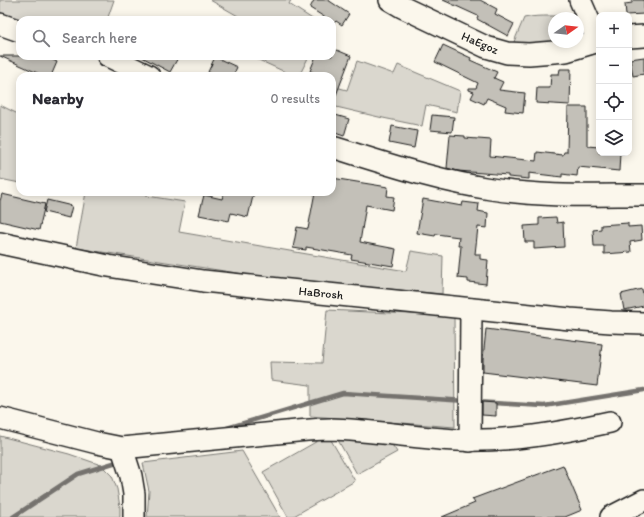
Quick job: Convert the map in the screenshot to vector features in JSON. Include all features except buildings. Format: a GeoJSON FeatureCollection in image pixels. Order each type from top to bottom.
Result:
{"type":"FeatureCollection","features":[{"type":"Feature","properties":{"kind":"street","name":"HaEgoz"},"geometry":{"type":"LineString","coordinates":[[390,0],[486,47],[507,53],[529,54],[566,52],[596,42]]}},
{"type":"Feature","properties":{"kind":"street"},"geometry":{"type":"LineString","coordinates":[[580,0],[596,35]]}},
{"type":"Feature","properties":{"kind":"street"},"geometry":{"type":"LineString","coordinates":[[0,24],[16,29]]}},
{"type":"Feature","properties":{"kind":"street"},"geometry":{"type":"LineString","coordinates":[[632,37],[644,36]]}},
{"type":"Feature","properties":{"kind":"street"},"geometry":{"type":"LineString","coordinates":[[116,60],[141,72]]}},
{"type":"Feature","properties":{"kind":"street"},"geometry":{"type":"LineString","coordinates":[[336,148],[431,177],[490,189],[550,195],[644,195]]}},
{"type":"Feature","properties":{"kind":"street","name":"HaBrosh"},"geometry":{"type":"LineString","coordinates":[[0,243],[108,266],[203,281],[597,322],[644,323]]}},
{"type":"Feature","properties":{"kind":"street"},"geometry":{"type":"LineString","coordinates":[[470,441],[471,309]]}},
{"type":"Feature","properties":{"kind":"street"},"geometry":{"type":"LineString","coordinates":[[0,418],[96,443],[122,448],[325,429],[470,441],[540,435],[610,422]]}},
{"type":"Feature","properties":{"kind":"street"},"geometry":{"type":"LineString","coordinates":[[122,448],[131,476],[134,494],[134,517]]}},
{"type":"Feature","properties":{"kind":"street"},"geometry":{"type":"LineString","coordinates":[[611,517],[644,500]]}},
{"type":"Feature","properties":{"kind":"shaded area"},"geometry":{"type":"Polygon","coordinates":[[[0,0],[114,0],[108,16],[16,16],[16,19],[0,14],[0,0]]]}},
{"type":"Feature","properties":{"kind":"shaded area"},"geometry":{"type":"Polygon","coordinates":[[[210,0],[291,0],[289,4],[308,16],[238,16],[210,0]]]}},
{"type":"Feature","properties":{"kind":"shaded area"},"geometry":{"type":"Polygon","coordinates":[[[548,16],[548,44],[513,44],[524,18],[548,16]]]}},
{"type":"Feature","properties":{"kind":"shaded area"},"geometry":{"type":"Polygon","coordinates":[[[259,60],[307,60],[301,72],[285,72],[259,60]]]}},
{"type":"Feature","properties":{"kind":"shaded area"},"geometry":{"type":"Polygon","coordinates":[[[357,61],[394,74],[398,65],[460,91],[457,112],[426,105],[422,126],[336,107],[336,87],[347,90],[357,61]]]}},
{"type":"Feature","properties":{"kind":"shaded area"},"geometry":{"type":"Polygon","coordinates":[[[0,105],[16,113],[16,182],[0,179],[0,105]]]}},
{"type":"Feature","properties":{"kind":"shaded area"},"geometry":{"type":"Polygon","coordinates":[[[85,196],[147,196],[185,202],[179,232],[406,271],[411,251],[443,256],[442,294],[263,277],[76,248],[85,196]]]}},
{"type":"Feature","properties":{"kind":"shaded area"},"geometry":{"type":"Polygon","coordinates":[[[327,310],[454,316],[455,427],[310,416],[310,385],[271,380],[270,362],[322,363],[327,310]]]}},
{"type":"Feature","properties":{"kind":"shaded area"},"geometry":{"type":"Polygon","coordinates":[[[334,433],[386,440],[397,452],[357,474],[334,433]]]}},
{"type":"Feature","properties":{"kind":"shaded area"},"geometry":{"type":"Polygon","coordinates":[[[328,435],[355,481],[292,517],[288,517],[263,472],[328,435]]]}},
{"type":"Feature","properties":{"kind":"shaded area"},"geometry":{"type":"Polygon","coordinates":[[[0,436],[69,454],[101,465],[112,476],[117,489],[120,517],[0,517],[0,436]]]}},
{"type":"Feature","properties":{"kind":"shaded area"},"geometry":{"type":"Polygon","coordinates":[[[242,451],[280,517],[147,517],[149,491],[143,463],[242,451]]]}},
{"type":"Feature","properties":{"kind":"waterway"},"geometry":{"type":"LineString","coordinates":[[475,402],[544,406],[644,390]]}},
{"type":"Feature","properties":{"kind":"waterway"},"geometry":{"type":"LineString","coordinates":[[227,428],[343,393],[466,401]]}},
{"type":"Feature","properties":{"kind":"waterway"},"geometry":{"type":"LineString","coordinates":[[13,517],[78,474],[120,461]]}}]}
